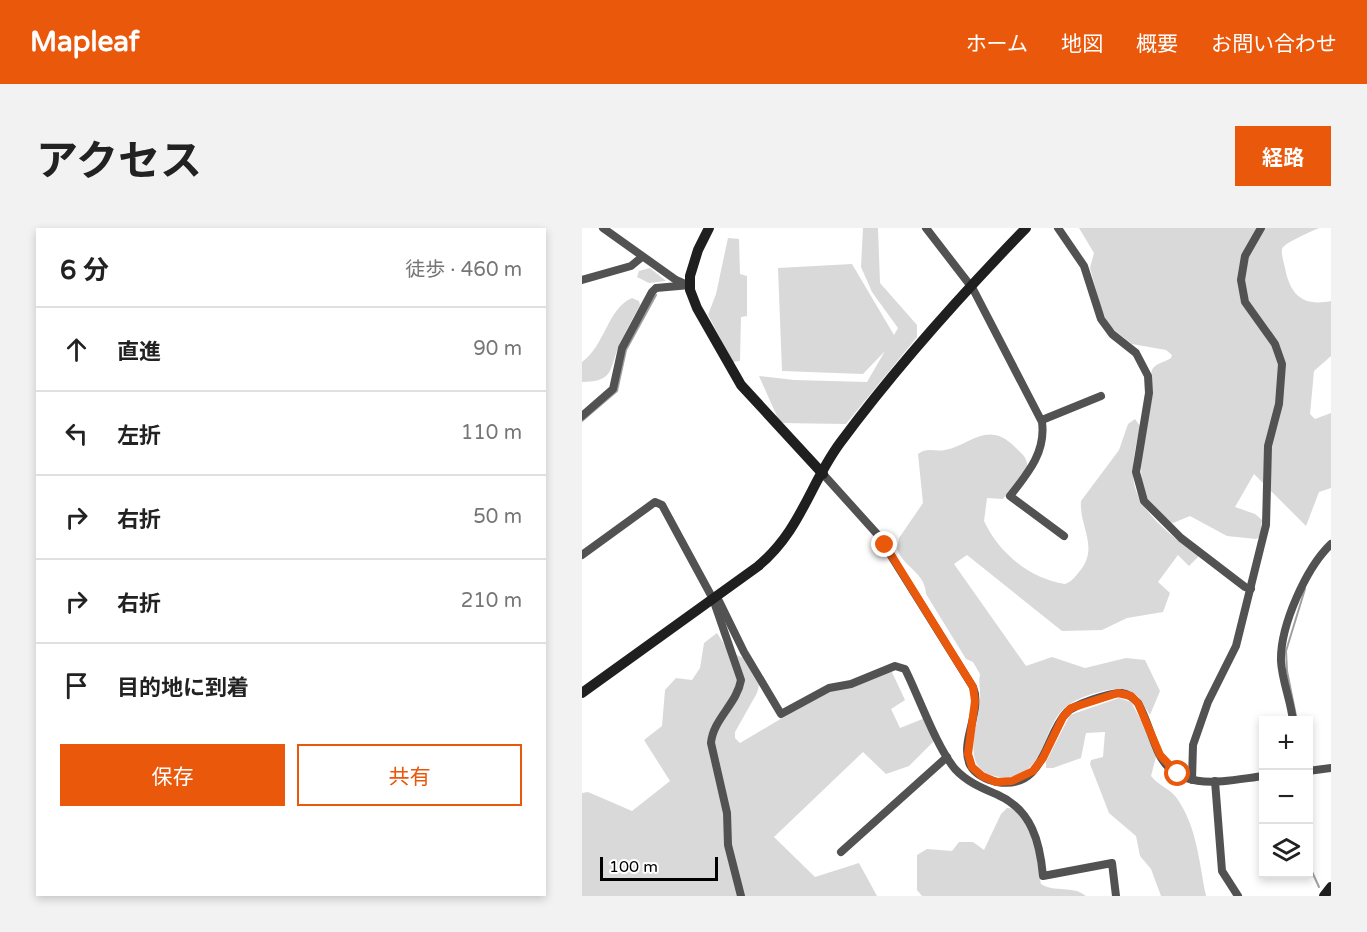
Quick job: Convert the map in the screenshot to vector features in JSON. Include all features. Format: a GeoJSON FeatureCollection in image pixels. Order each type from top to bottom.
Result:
{"type":"FeatureCollection","features":[{"type":"Feature","properties":{"kind":"street"},"geometry":{"type":"LineString","coordinates":[[603,228],[676,280],[690,285]]}},
{"type":"Feature","properties":{"kind":"street"},"geometry":{"type":"LineString","coordinates":[[709,228],[694,259],[690,285],[701,316],[741,385],[878,535],[973,687],[975,701],[968,754],[972,767],[982,776],[996,782],[1020,779],[1039,765],[1063,717],[1071,708],[1123,693],[1138,703],[1165,763],[1178,774],[1192,780],[1215,781],[1259,776]]}},
{"type":"Feature","properties":{"kind":"street"},"geometry":{"type":"LineString","coordinates":[[926,228],[970,285],[1041,420],[1042,439],[1035,463],[1010,496],[1064,536]]}},
{"type":"Feature","properties":{"kind":"street"},"geometry":{"type":"LineString","coordinates":[[582,693],[757,567],[780,546],[798,521],[844,438],[943,314],[1026,228]]}},
{"type":"Feature","properties":{"kind":"street"},"geometry":{"type":"LineString","coordinates":[[1058,228],[1084,266],[1101,319],[1107,328],[1136,354],[1148,376],[1149,393],[1136,472],[1144,501],[1181,538],[1245,587],[1251,589]]}},
{"type":"Feature","properties":{"kind":"street"},"geometry":{"type":"LineString","coordinates":[[1192,780],[1193,745],[1208,702],[1233,654],[1266,525],[1268,446],[1277,413],[1283,375],[1280,354],[1275,344],[1250,313],[1242,291],[1245,256],[1261,228]]}},
{"type":"Feature","properties":{"kind":"street"},"geometry":{"type":"LineString","coordinates":[[582,280],[631,266],[642,256]]}},
{"type":"Feature","properties":{"kind":"street"},"geometry":{"type":"LineString","coordinates":[[582,416],[613,389],[624,344],[652,292],[660,288],[690,285]]}},
{"type":"Feature","properties":{"kind":"street"},"geometry":{"type":"LineString","coordinates":[[1041,420],[1101,396]]}},
{"type":"Feature","properties":{"kind":"street"},"geometry":{"type":"LineString","coordinates":[[582,555],[655,502],[662,505],[713,599],[741,680],[739,691],[712,732],[711,743],[727,813],[728,845],[741,896]]}},
{"type":"Feature","properties":{"kind":"street"},"geometry":{"type":"LineString","coordinates":[[1292,716],[1281,661],[1284,640],[1302,583],[1316,561],[1331,544]]}},
{"type":"Feature","properties":{"kind":"street"},"geometry":{"type":"LineString","coordinates":[[713,599],[719,602],[746,657],[780,714],[829,688],[851,684],[883,670],[902,667],[947,758],[963,777],[1006,799],[1024,816],[1039,842],[1043,876],[1113,863],[1116,896]]}},
{"type":"Feature","properties":{"kind":"street"},"geometry":{"type":"LineString","coordinates":[[841,852],[947,758]]}},
{"type":"Feature","properties":{"kind":"street"},"geometry":{"type":"LineString","coordinates":[[963,777],[972,767]]}},
{"type":"Feature","properties":{"kind":"street"},"geometry":{"type":"LineString","coordinates":[[1313,770],[1331,768]]}},
{"type":"Feature","properties":{"kind":"street"},"geometry":{"type":"LineString","coordinates":[[1215,781],[1222,871],[1238,896]]}},
{"type":"Feature","properties":{"kind":"shaded area"},"geometry":{"type":"Polygon","coordinates":[[[863,228],[878,228],[880,283],[917,325],[917,337],[846,424],[780,423],[759,376],[794,380],[867,382],[885,351],[863,374],[782,371],[778,268],[852,264],[894,335],[898,328],[872,292],[861,267],[863,228]]]}},
{"type":"Feature","properties":{"kind":"shaded area"},"geometry":{"type":"Polygon","coordinates":[[[1079,228],[1319,228],[1299,237],[1282,249],[1287,277],[1294,291],[1305,300],[1312,302],[1331,301],[1331,356],[1314,371],[1310,414],[1315,419],[1331,413],[1331,488],[1319,492],[1306,526],[1254,474],[1235,507],[1255,514],[1262,520],[1260,537],[1256,539],[1227,536],[1190,516],[1173,523],[1157,513],[1148,500],[1143,485],[1142,449],[1152,395],[1152,370],[1172,355],[1166,350],[1132,344],[1109,326],[1101,309],[1090,268],[1094,253],[1079,228]]]}},
{"type":"Feature","properties":{"kind":"shaded area"},"geometry":{"type":"Polygon","coordinates":[[[728,238],[739,239],[740,274],[747,276],[747,316],[741,317],[740,361],[733,362],[708,315],[716,294],[728,238]]]}},
{"type":"Feature","properties":{"kind":"shaded area"},"geometry":{"type":"Polygon","coordinates":[[[650,268],[666,281],[649,283],[637,277],[639,271],[650,268]]]}},
{"type":"Feature","properties":{"kind":"shaded area"},"geometry":{"type":"Polygon","coordinates":[[[632,298],[639,301],[640,305],[620,343],[610,372],[601,379],[582,382],[582,362],[596,347],[617,310],[632,298]]]}},
{"type":"Feature","properties":{"kind":"shaded area"},"geometry":{"type":"Polygon","coordinates":[[[1135,419],[1140,426],[1133,472],[1134,485],[1139,498],[1146,510],[1166,530],[1199,556],[1189,566],[1178,555],[1158,582],[1170,593],[1163,612],[1127,618],[1102,630],[1062,631],[967,555],[954,564],[1026,666],[1052,657],[1085,668],[1126,658],[1145,660],[1160,691],[1150,715],[1138,696],[1123,689],[1094,693],[1072,702],[1061,712],[1037,758],[1025,771],[1008,777],[986,773],[978,766],[973,747],[980,701],[980,674],[973,662],[966,659],[926,594],[922,580],[904,561],[897,549],[899,538],[923,503],[918,454],[928,450],[945,450],[988,435],[997,435],[1016,448],[1026,459],[1027,467],[1003,499],[987,498],[984,521],[998,544],[1017,563],[1040,577],[1065,584],[1079,572],[1088,554],[1081,501],[1119,450],[1128,424],[1135,419]]]}},
{"type":"Feature","properties":{"kind":"shaded area"},"geometry":{"type":"Polygon","coordinates":[[[717,633],[729,652],[744,658],[759,685],[757,693],[735,732],[735,738],[740,743],[826,692],[891,670],[905,700],[891,709],[900,728],[925,718],[936,739],[909,766],[886,774],[863,752],[774,837],[815,877],[859,863],[877,896],[582,896],[582,793],[588,792],[632,811],[670,781],[644,740],[662,726],[665,690],[676,678],[692,680],[700,668],[704,643],[717,633]]]}},
{"type":"Feature","properties":{"kind":"shaded area"},"geometry":{"type":"Polygon","coordinates":[[[1119,698],[1131,702],[1143,724],[1156,757],[1151,776],[1176,797],[1189,820],[1206,896],[1161,896],[1151,869],[1140,856],[1136,836],[1109,813],[1090,764],[1091,760],[1103,757],[1105,732],[1086,733],[1081,758],[1053,768],[1046,768],[1046,762],[1070,715],[1119,698]]]}},
{"type":"Feature","properties":{"kind":"shaded area"},"geometry":{"type":"Polygon","coordinates":[[[1007,808],[1024,817],[1029,827],[1041,884],[1046,887],[1075,891],[1086,896],[922,896],[917,890],[917,855],[927,849],[952,851],[959,842],[973,842],[984,850],[1001,814],[1007,808]]]}},
{"type":"Feature","properties":{"kind":"waterway"},"geometry":{"type":"LineString","coordinates":[[582,421],[617,391],[626,350],[656,295]]}},
{"type":"Feature","properties":{"kind":"waterway"},"geometry":{"type":"LineString","coordinates":[[1296,716],[1287,671],[1286,651],[1305,589]]}},
{"type":"Feature","properties":{"kind":"waterway"},"geometry":{"type":"LineString","coordinates":[[1313,874],[1319,887]]}},
{"type":"Feature","properties":{"kind":"route"},"geometry":{"type":"LineString","coordinates":[[885,545],[973,687],[975,701],[968,754],[969,761],[976,772],[996,782],[1012,781],[1026,776],[1039,765],[1063,717],[1071,708],[1123,693],[1131,696],[1138,703],[1148,722],[1160,755],[1165,763],[1178,774]]}}]}
